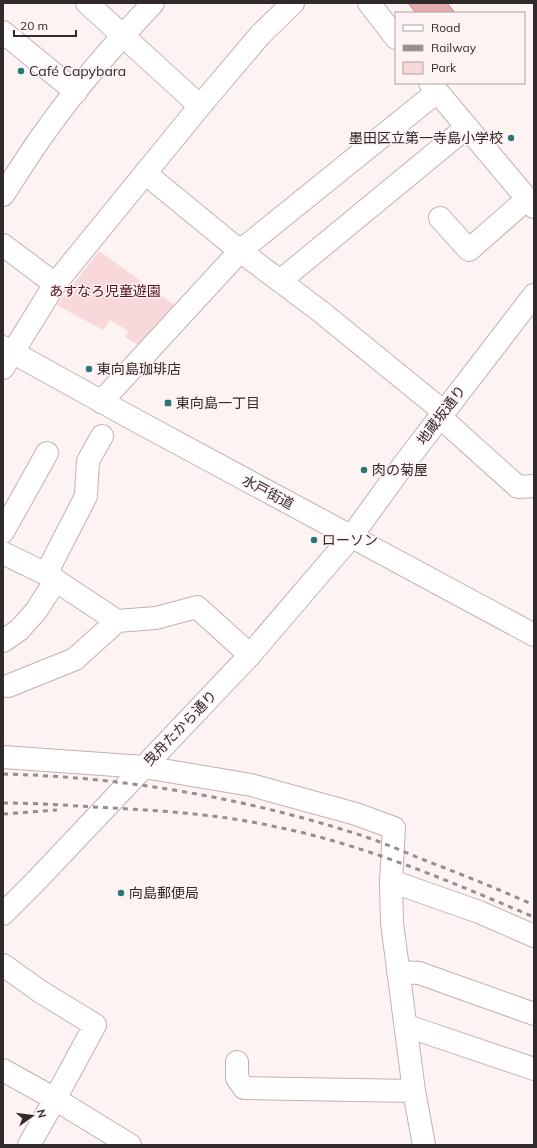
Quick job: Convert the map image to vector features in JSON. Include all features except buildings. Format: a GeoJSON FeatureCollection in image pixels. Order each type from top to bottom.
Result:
{"type":"FeatureCollection","features":[{"type":"Feature","properties":{"kind":"main road"},"geometry":{"type":"LineString","coordinates":[[87,3],[200,106]]}},
{"type":"Feature","properties":{"kind":"main road"},"geometry":{"type":"LineString","coordinates":[[3,195],[45,131],[123,36],[153,3]]}},
{"type":"Feature","properties":{"kind":"main road"},"geometry":{"type":"LineString","coordinates":[[6,356],[56,284],[145,173],[260,35],[293,3]]}},
{"type":"Feature","properties":{"kind":"main road"},"geometry":{"type":"LineString","coordinates":[[369,3],[395,37]]}},
{"type":"Feature","properties":{"kind":"main road"},"geometry":{"type":"LineString","coordinates":[[3,32],[76,92]]}},
{"type":"Feature","properties":{"kind":"main road"},"geometry":{"type":"LineString","coordinates":[[101,402],[240,251],[434,87],[531,203],[469,250],[440,218]]}},
{"type":"Feature","properties":{"kind":"main road"},"geometry":{"type":"LineString","coordinates":[[280,281],[467,127]]}},
{"type":"Feature","properties":{"kind":"main road"},"geometry":{"type":"LineString","coordinates":[[145,173],[240,251],[320,312],[442,414],[518,487],[534,486]]}},
{"type":"Feature","properties":{"kind":"main road"},"geometry":{"type":"LineString","coordinates":[[3,245],[56,284]]}},
{"type":"Feature","properties":{"kind":"main road","name":"地蔵坂通り"},"geometry":{"type":"LineString","coordinates":[[351,537],[404,464],[534,295]]}},
{"type":"Feature","properties":{"kind":"main road","name":"水戸街道"},"geometry":{"type":"LineString","coordinates":[[6,356],[101,402],[534,635]]}},
{"type":"Feature","properties":{"kind":"main road"},"geometry":{"type":"LineString","coordinates":[[3,641],[19,630],[36,610],[86,496],[88,460],[102,436]]}},
{"type":"Feature","properties":{"kind":"main road"},"geometry":{"type":"LineString","coordinates":[[3,532],[47,453]]}},
{"type":"Feature","properties":{"kind":"main road","name":"曳舟たから通り"},"geometry":{"type":"LineString","coordinates":[[3,914],[36,882],[250,655],[351,537]]}},
{"type":"Feature","properties":{"kind":"main road"},"geometry":{"type":"LineString","coordinates":[[3,553],[51,577],[117,621]]}},
{"type":"Feature","properties":{"kind":"main road"},"geometry":{"type":"LineString","coordinates":[[8,686],[75,659],[117,621],[156,618],[197,607],[250,655]]}},
{"type":"Feature","properties":{"kind":"main road"},"geometry":{"type":"LineString","coordinates":[[3,757],[144,767],[251,785],[356,814],[394,828],[391,881],[392,922],[414,1091],[424,1145]]}},
{"type":"Feature","properties":{"kind":"main road"},"geometry":{"type":"LineString","coordinates":[[391,881],[479,912],[534,936]]}},
{"type":"Feature","properties":{"kind":"main road"},"geometry":{"type":"LineString","coordinates":[[3,965],[41,992],[95,1025],[30,1145]]}},
{"type":"Feature","properties":{"kind":"main road"},"geometry":{"type":"LineString","coordinates":[[398,972],[418,972],[534,1014]]}},
{"type":"Feature","properties":{"kind":"main road"},"geometry":{"type":"LineString","coordinates":[[406,1028],[413,1028],[534,1068]]}},
{"type":"Feature","properties":{"kind":"main road"},"geometry":{"type":"LineString","coordinates":[[237,1062],[236,1078],[244,1088],[414,1091]]}},
{"type":"Feature","properties":{"kind":"main road"},"geometry":{"type":"LineString","coordinates":[[3,1070],[55,1099],[126,1144]]}},
{"type":"Feature","properties":{"kind":"green space","name":"あすなろ児童遊園"},"geometry":{"type":"Polygon","coordinates":[[[99,251],[177,307],[141,347],[125,337],[128,331],[110,320],[103,330],[57,305],[99,251]]]}},
{"type":"Feature","properties":{"kind":"shaded area"},"geometry":{"type":"Polygon","coordinates":[[[408,3],[447,3],[454,12],[415,12],[408,3]]]}},
{"type":"Feature","properties":{"kind":"railway"},"geometry":{"type":"LineString","coordinates":[[3,774],[92,779],[136,784],[224,799],[268,809],[354,833],[534,905]]}},
{"type":"Feature","properties":{"kind":"railway"},"geometry":{"type":"LineString","coordinates":[[3,803],[175,812],[236,819],[277,827],[376,854],[440,878],[534,917]]}},
{"type":"Feature","properties":{"kind":"railway"},"geometry":{"type":"LineString","coordinates":[[3,814],[57,810]]}},
{"type":"Feature","properties":{"kind":"place","name":"Café Capybara"},"geometry":{"type":"Point","coordinates":[21,71]}},
{"type":"Feature","properties":{"kind":"place","name":"墨田区立第一寺島小学校"},"geometry":{"type":"Point","coordinates":[511,138]}},
{"type":"Feature","properties":{"kind":"place","name":"東向島珈琲店"},"geometry":{"type":"Point","coordinates":[89,369]}},
{"type":"Feature","properties":{"kind":"place","name":"東向島一丁目"},"geometry":{"type":"Point","coordinates":[168,403]}},
{"type":"Feature","properties":{"kind":"place","name":"肉の菊屋"},"geometry":{"type":"Point","coordinates":[364,470]}},
{"type":"Feature","properties":{"kind":"place","name":"ローソン"},"geometry":{"type":"Point","coordinates":[314,540]}},
{"type":"Feature","properties":{"kind":"place","name":"向島郵便局"},"geometry":{"type":"Point","coordinates":[121,893]}}]}
